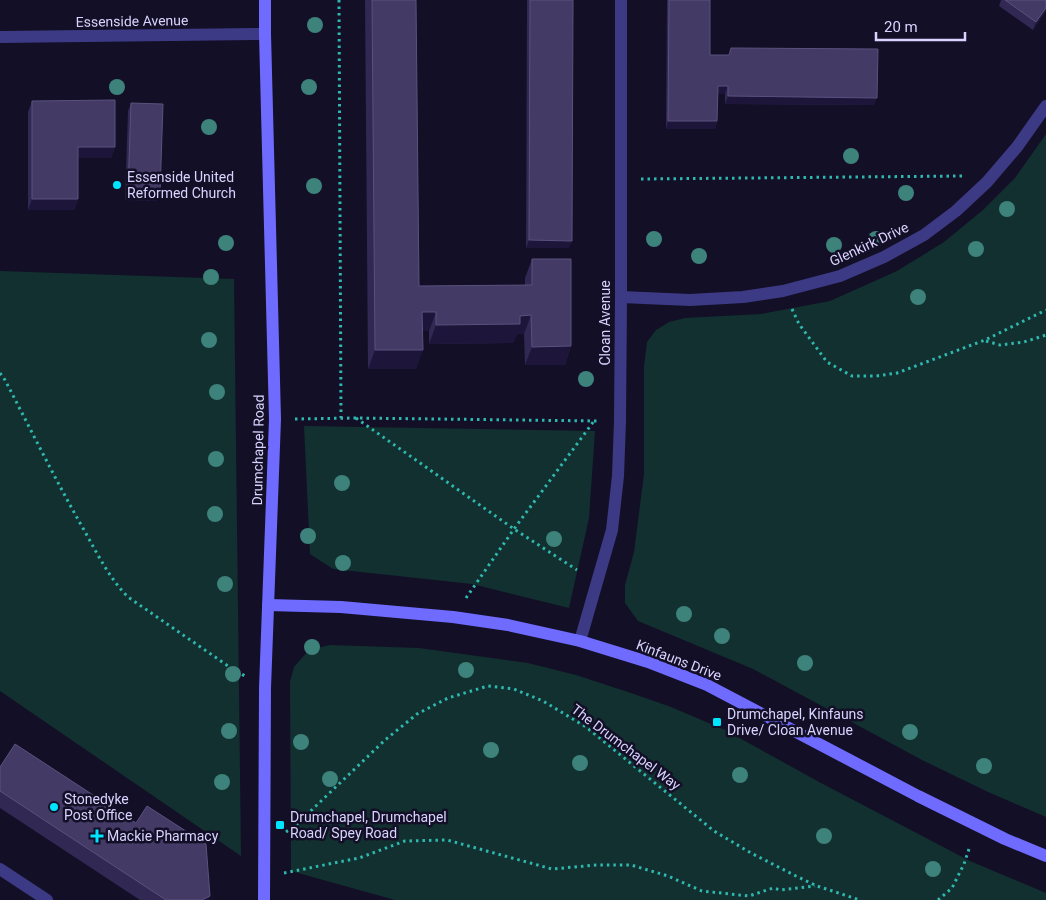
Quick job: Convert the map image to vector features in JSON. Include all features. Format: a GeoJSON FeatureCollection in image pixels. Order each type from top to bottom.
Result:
{"type":"FeatureCollection","features":[{"type":"Feature","properties":{"kind":"street","name":"Drumchapel Road"},"geometry":{"type":"LineString","coordinates":[[264,900],[265,688],[275,419],[265,0]]}},
{"type":"Feature","properties":{"kind":"street","name":"Cloan Avenue"},"geometry":{"type":"LineString","coordinates":[[580,641],[612,530],[618,476],[621,297],[621,0]]}},
{"type":"Feature","properties":{"kind":"street","name":"Essenside Avenue"},"geometry":{"type":"LineString","coordinates":[[0,37],[265,34]]}},
{"type":"Feature","properties":{"kind":"street","name":"Glenkirk Drive"},"geometry":{"type":"LineString","coordinates":[[621,297],[690,300],[743,297],[783,291],[840,276],[884,257],[924,235],[956,211],[987,182],[1017,147],[1046,106]]}},
{"type":"Feature","properties":{"kind":"street","name":"Kinfauns Drive"},"geometry":{"type":"LineString","coordinates":[[268,605],[341,607],[453,617],[508,625],[580,641],[648,662],[707,685],[918,796],[1004,838],[1046,856]]}},
{"type":"Feature","properties":{"kind":"street"},"geometry":{"type":"LineString","coordinates":[[0,869],[48,900]]}},
{"type":"Feature","properties":{"kind":"path"},"geometry":{"type":"LineString","coordinates":[[340,0],[341,418]]}},
{"type":"Feature","properties":{"kind":"path"},"geometry":{"type":"LineString","coordinates":[[620,179],[992,175]]}},
{"type":"Feature","properties":{"kind":"path"},"geometry":{"type":"LineString","coordinates":[[783,291],[799,324],[827,362],[852,376],[876,376],[897,372],[985,340],[1046,310]]}},
{"type":"Feature","properties":{"kind":"path"},"geometry":{"type":"LineString","coordinates":[[985,340],[1000,345],[1024,342],[1046,335]]}},
{"type":"Feature","properties":{"kind":"path"},"geometry":{"type":"LineString","coordinates":[[0,373],[59,487],[118,587],[128,597],[231,668],[265,688]]}},
{"type":"Feature","properties":{"kind":"path"},"geometry":{"type":"LineString","coordinates":[[355,418],[514,529],[597,583]]}},
{"type":"Feature","properties":{"kind":"path"},"geometry":{"type":"LineString","coordinates":[[275,419],[620,420]]}},
{"type":"Feature","properties":{"kind":"path"},"geometry":{"type":"LineString","coordinates":[[453,617],[514,529],[594,420]]}},
{"type":"Feature","properties":{"kind":"path","name":"The Drumchapel Way"},"geometry":{"type":"LineString","coordinates":[[264,850],[296,824],[379,746],[417,714],[448,698],[488,686],[514,689],[543,701],[586,727],[714,832],[817,886],[860,900]]}},
{"type":"Feature","properties":{"kind":"path"},"geometry":{"type":"LineString","coordinates":[[938,900],[952,888],[964,864],[978,825]]}},
{"type":"Feature","properties":{"kind":"path"},"geometry":{"type":"LineString","coordinates":[[264,876],[359,858],[405,841],[447,840],[552,869],[596,865],[630,865],[668,876],[702,891],[749,896],[773,888],[781,890],[817,886]]}},
{"type":"Feature","properties":{"kind":"green space"},"geometry":{"type":"Polygon","coordinates":[[[1046,134],[1046,817],[988,792],[922,760],[753,669],[638,621],[625,603],[625,585],[634,552],[644,474],[644,366],[647,342],[656,330],[669,322],[685,318],[761,314],[830,301],[897,271],[944,242],[983,210],[1015,178],[1046,134]]]}},
{"type":"Feature","properties":{"kind":"green space"},"geometry":{"type":"Polygon","coordinates":[[[0,271],[234,279],[241,856],[0,691],[0,271]]]}},
{"type":"Feature","properties":{"kind":"green space"},"geometry":{"type":"Polygon","coordinates":[[[304,426],[595,431],[589,518],[569,608],[472,584],[333,569],[310,554],[304,426]]]}},
{"type":"Feature","properties":{"kind":"green space"},"geometry":{"type":"Polygon","coordinates":[[[330,645],[419,648],[528,663],[576,675],[671,707],[725,730],[970,861],[1046,893],[1046,900],[395,900],[291,871],[290,682],[294,667],[309,650],[330,645]]]}},
{"type":"Feature","properties":{"kind":"building"},"geometry":{"type":"Polygon","coordinates":[[[372,0],[416,0],[419,286],[532,285],[532,259],[571,259],[571,346],[532,347],[531,315],[520,316],[520,324],[436,325],[436,312],[422,312],[423,350],[375,350],[372,0]]]}},
{"type":"Feature","properties":{"kind":"building"},"geometry":{"type":"Polygon","coordinates":[[[530,0],[573,0],[572,241],[529,240],[530,0]]]}},
{"type":"Feature","properties":{"kind":"building"},"geometry":{"type":"Polygon","coordinates":[[[669,0],[710,0],[710,55],[729,55],[731,48],[878,49],[877,98],[728,96],[728,86],[718,86],[717,121],[668,121],[669,0]]]}},
{"type":"Feature","properties":{"kind":"building"},"geometry":{"type":"Polygon","coordinates":[[[1005,0],[1046,0],[1046,8],[1036,22],[1005,0]]]}},
{"type":"Feature","properties":{"kind":"building"},"geometry":{"type":"Polygon","coordinates":[[[115,100],[115,147],[78,147],[78,199],[32,199],[32,101],[115,100]]]}},
{"type":"Feature","properties":{"kind":"building"},"geometry":{"type":"Polygon","coordinates":[[[131,103],[163,104],[160,194],[128,192],[131,103]]]}},
{"type":"Feature","properties":{"kind":"building"},"geometry":{"type":"Polygon","coordinates":[[[15,744],[136,823],[147,806],[206,844],[210,896],[202,900],[166,900],[0,791],[0,767],[15,744]]]}},
{"type":"Feature","properties":{"kind":"place","name":"Essenside United Reformed Church"},"geometry":{"type":"Point","coordinates":[117,185]}},
{"type":"Feature","properties":{"kind":"place","name":"Drumchapel, Kinfauns Drive/ Cloan Avenue"},"geometry":{"type":"Point","coordinates":[717,722]}},
{"type":"Feature","properties":{"kind":"place","name":"Stonedyke Post Office"},"geometry":{"type":"Point","coordinates":[54,807]}},
{"type":"Feature","properties":{"kind":"place","name":"Drumchapel, Drumchapel Road/ Spey Road"},"geometry":{"type":"Point","coordinates":[280,825]}},
{"type":"Feature","properties":{"kind":"place","name":"Mackie Pharmacy"},"geometry":{"type":"Point","coordinates":[97,836]}}]}
